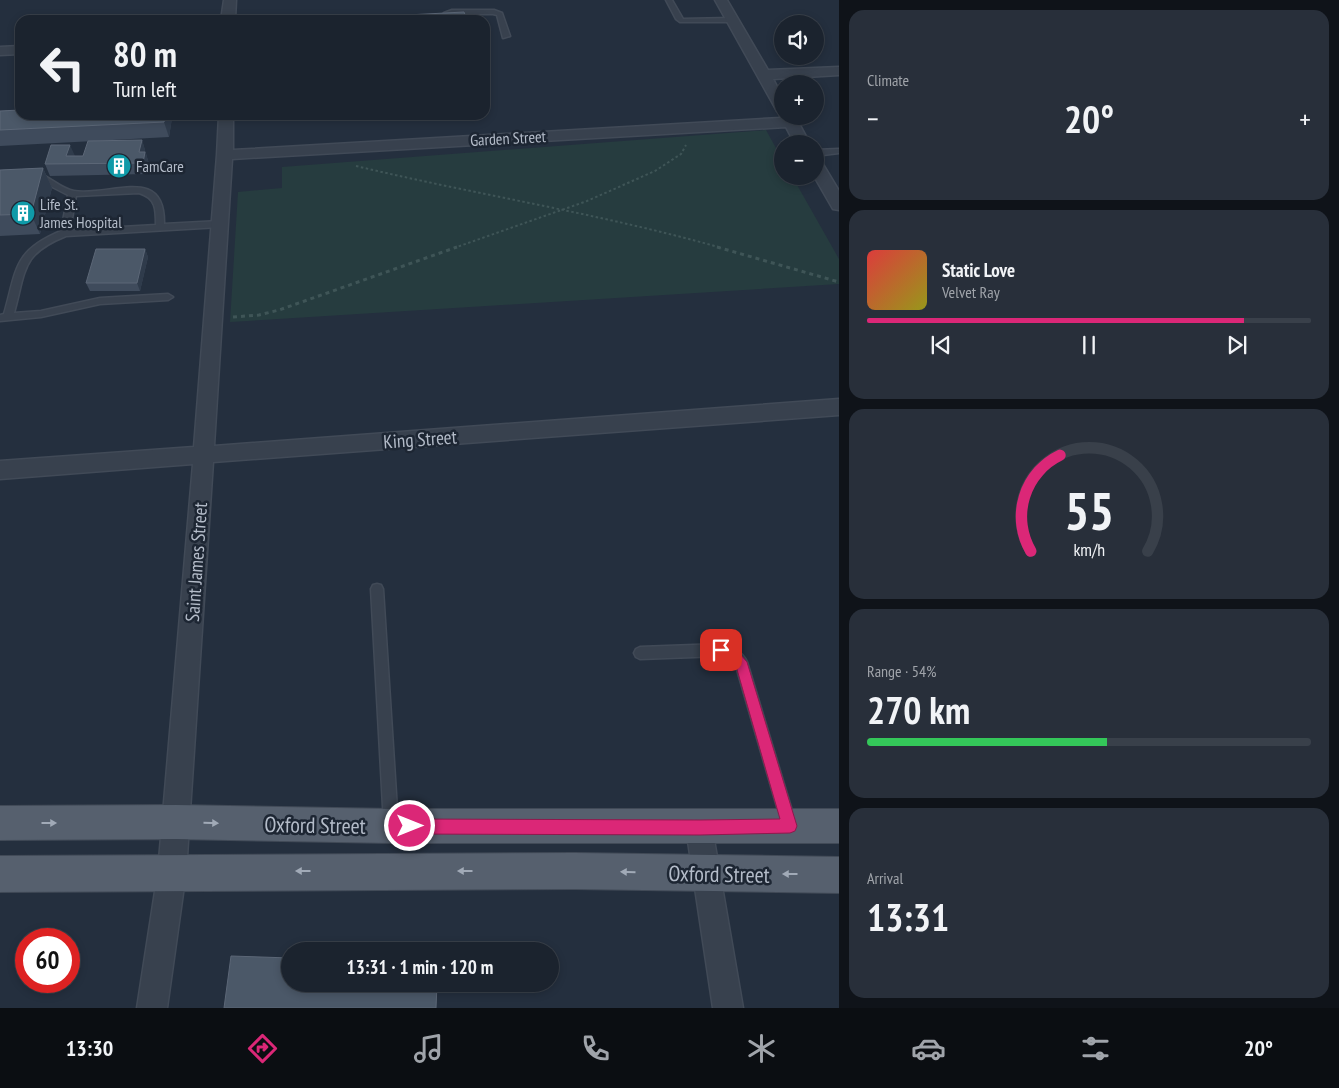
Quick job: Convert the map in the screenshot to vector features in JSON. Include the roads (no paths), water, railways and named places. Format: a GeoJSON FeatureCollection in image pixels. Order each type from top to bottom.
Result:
{"type":"FeatureCollection","features":[{"type":"Feature","properties":{"kind":"main road","name":"Oxford Street"},"geometry":{"type":"LineString","coordinates":[[0,823],[176,822],[391,826],[700,828],[839,826]]}},
{"type":"Feature","properties":{"kind":"main road","name":"Oxford Street"},"geometry":{"type":"LineString","coordinates":[[0,874],[575,871],[839,875]]}},
{"type":"Feature","properties":{"kind":"street"},"geometry":{"type":"LineString","coordinates":[[228,15],[230,0]]}},
{"type":"Feature","properties":{"kind":"street"},"geometry":{"type":"LineString","coordinates":[[721,0],[774,95]]}},
{"type":"Feature","properties":{"kind":"street"},"geometry":{"type":"LineString","coordinates":[[0,52],[15,50]]}},
{"type":"Feature","properties":{"kind":"street"},"geometry":{"type":"LineString","coordinates":[[762,75],[839,71]]}},
{"type":"Feature","properties":{"kind":"street","name":"Saint James Street"},"geometry":{"type":"LineString","coordinates":[[152,1008],[172,872],[214,318],[226,120]]}},
{"type":"Feature","properties":{"kind":"street","name":"Garden Street"},"geometry":{"type":"LineString","coordinates":[[225,155],[697,128],[774,120]]}},
{"type":"Feature","properties":{"kind":"street"},"geometry":{"type":"LineString","coordinates":[[824,178],[836,196]]}},
{"type":"Feature","properties":{"kind":"street","name":"King Street"},"geometry":{"type":"LineString","coordinates":[[0,470],[839,407]]}},
{"type":"Feature","properties":{"kind":"street"},"geometry":{"type":"LineString","coordinates":[[700,828],[728,1008]]}},
{"type":"Feature","properties":{"kind":"lane"},"geometry":{"type":"LineString","coordinates":[[669,0],[678,19],[682,21],[732,20]]}},
{"type":"Feature","properties":{"kind":"lane"},"geometry":{"type":"LineString","coordinates":[[445,15],[452,12],[494,12],[500,14],[506,36]]}},
{"type":"Feature","properties":{"kind":"lane"},"geometry":{"type":"LineString","coordinates":[[824,152],[839,151]]}},
{"type":"Feature","properties":{"kind":"lane"},"geometry":{"type":"LineString","coordinates":[[30,172],[72,194],[139,190],[149,192],[155,196],[160,204],[160,228]]}},
{"type":"Feature","properties":{"kind":"lane"},"geometry":{"type":"LineString","coordinates":[[65,232],[72,194]]}},
{"type":"Feature","properties":{"kind":"lane"},"geometry":{"type":"LineString","coordinates":[[168,297],[100,301],[41,314],[4,317],[27,254],[36,246],[65,232],[220,224]]}},
{"type":"Feature","properties":{"kind":"lane"},"geometry":{"type":"LineString","coordinates":[[377,589],[391,826]]}},
{"type":"Feature","properties":{"kind":"lane"},"geometry":{"type":"LineString","coordinates":[[640,653],[721,650],[730,652],[741,662],[790,826]]}},
{"type":"Feature","properties":{"kind":"place","name":"FamCare"},"geometry":{"type":"Point","coordinates":[119,166]}},
{"type":"Feature","properties":{"kind":"place","name":"Life St. James Hospital"},"geometry":{"type":"Point","coordinates":[23,213]}}]}
